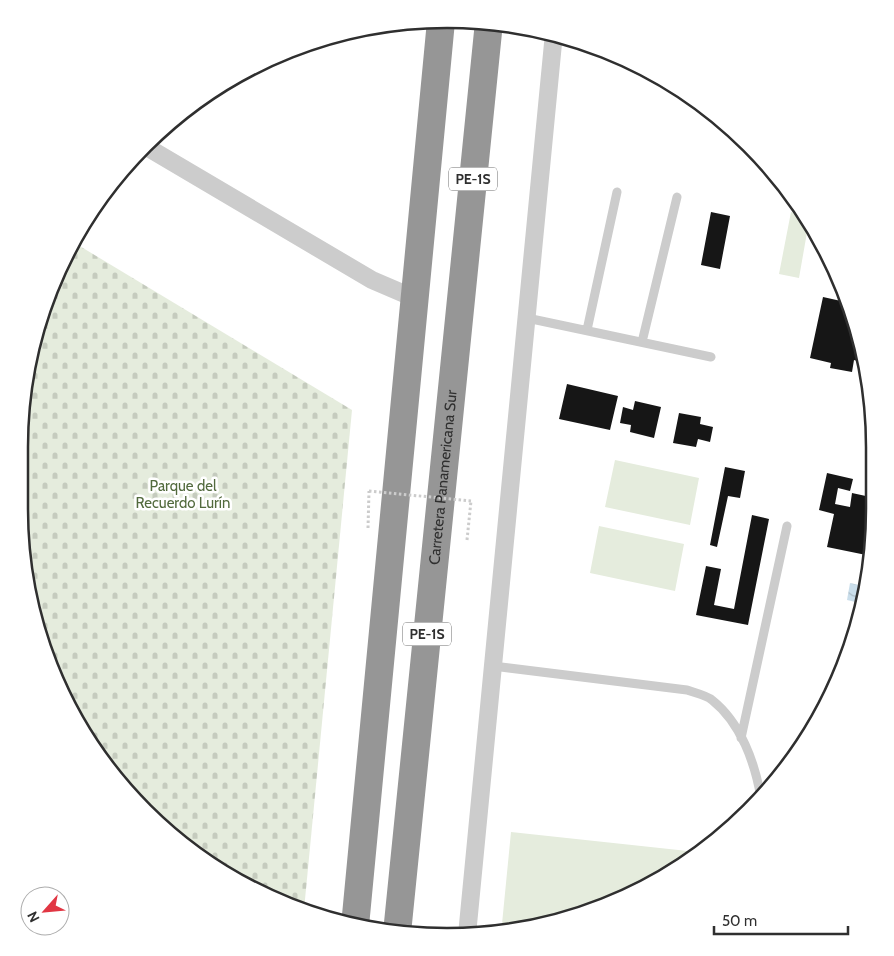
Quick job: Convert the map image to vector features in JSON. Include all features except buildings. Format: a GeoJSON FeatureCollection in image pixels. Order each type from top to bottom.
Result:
{"type":"FeatureCollection","features":[{"type":"Feature","properties":{"kind":"highway","name":"PE-1S"},"geometry":{"type":"LineString","coordinates":[[356,918],[412,346],[414,298],[440,28]]}},
{"type":"Feature","properties":{"kind":"highway","name":"Carretera Panamericana Sur"},"geometry":{"type":"LineString","coordinates":[[398,926],[489,30]]}},
{"type":"Feature","properties":{"kind":"street"},"geometry":{"type":"LineString","coordinates":[[468,928],[553,41]]}},
{"type":"Feature","properties":{"kind":"street"},"geometry":{"type":"LineString","coordinates":[[151,149],[372,280],[414,298]]}},
{"type":"Feature","properties":{"kind":"lane"},"geometry":{"type":"LineString","coordinates":[[587,330],[617,192]]}},
{"type":"Feature","properties":{"kind":"lane"},"geometry":{"type":"LineString","coordinates":[[642,342],[677,197]]}},
{"type":"Feature","properties":{"kind":"lane"},"geometry":{"type":"LineString","coordinates":[[526,318],[711,357]]}},
{"type":"Feature","properties":{"kind":"lane"},"geometry":{"type":"LineString","coordinates":[[741,738],[787,526]]}},
{"type":"Feature","properties":{"kind":"lane"},"geometry":{"type":"LineString","coordinates":[[493,666],[688,690],[711,699],[731,718],[756,776],[759,789]]}},
{"type":"Feature","properties":{"kind":"path"},"geometry":{"type":"LineString","coordinates":[[368,528],[370,491],[471,501],[467,540]]}},
{"type":"Feature","properties":{"kind":"green space"},"geometry":{"type":"Polygon","coordinates":[[[791,212],[795,213],[807,232],[799,278],[779,274],[791,212]]]}},
{"type":"Feature","properties":{"kind":"green space","name":"Parque del Recuerdo Lurín"},"geometry":{"type":"Polygon","coordinates":[[[79,246],[352,410],[305,903],[286,897],[237,872],[214,858],[170,824],[132,786],[98,742],[84,719],[59,670],[42,618],[36,591],[28,536],[28,420],[31,392],[42,338],[59,286],[79,246]]]}},
{"type":"Feature","properties":{"kind":"green space"},"geometry":{"type":"Polygon","coordinates":[[[615,460],[699,478],[690,525],[605,507],[615,460]]]}},
{"type":"Feature","properties":{"kind":"green space"},"geometry":{"type":"Polygon","coordinates":[[[599,526],[684,544],[675,591],[590,573],[599,526]]]}},
{"type":"Feature","properties":{"kind":"green space"},"geometry":{"type":"Polygon","coordinates":[[[511,832],[689,851],[657,872],[608,897],[556,914],[502,925],[511,832]]]}},
{"type":"Feature","properties":{"kind":"water"},"geometry":{"type":"Polygon","coordinates":[[[850,583],[859,585],[856,602],[847,600],[850,583]]]}}]}
